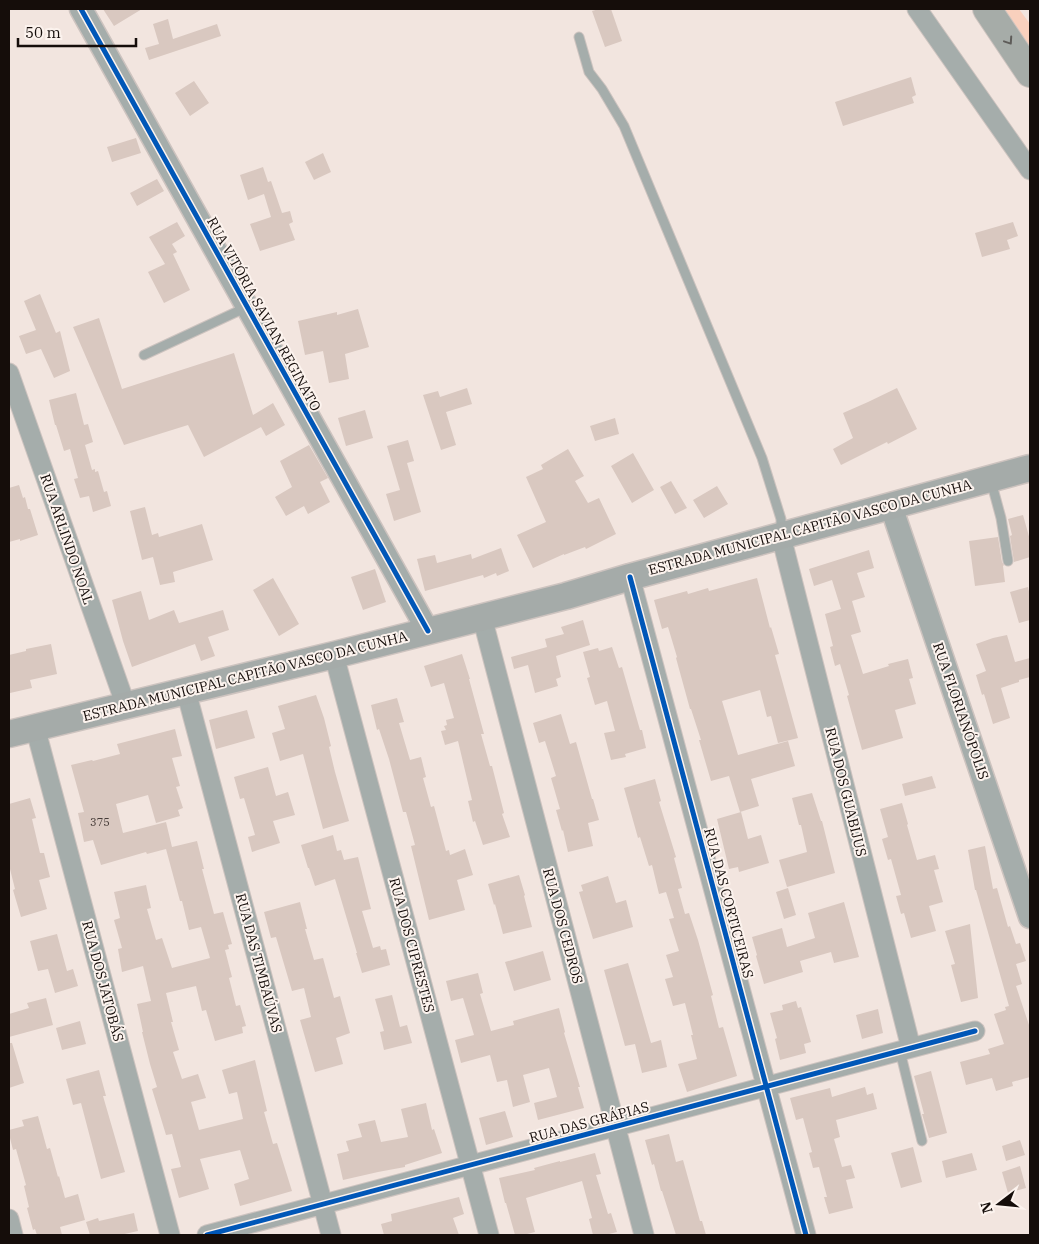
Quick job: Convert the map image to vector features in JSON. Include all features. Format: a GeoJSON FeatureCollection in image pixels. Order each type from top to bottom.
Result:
{"type":"FeatureCollection","features":[{"type":"Feature","properties":{"kind":"highway"},"geometry":{"type":"LineString","coordinates":[[988,9],[1030,73]]}},
{"type":"Feature","properties":{"kind":"main road","name":"ESTRADA MUNICIPAL CAPITÃO VASCO DA CUNHA"},"geometry":{"type":"LineString","coordinates":[[9,734],[566,596],[1030,468]]}},
{"type":"Feature","properties":{"kind":"street","name":"RUA VITÓRIA SAVIAN REGINATO"},"geometry":{"type":"LineString","coordinates":[[81,9],[428,631]]}},
{"type":"Feature","properties":{"kind":"street"},"geometry":{"type":"LineString","coordinates":[[917,9],[1030,170]]}},
{"type":"Feature","properties":{"kind":"street","name":"RUA ARLINDO NOAL"},"geometry":{"type":"LineString","coordinates":[[9,373],[126,706]]}},
{"type":"Feature","properties":{"kind":"street","name":"RUA FLORIANÓPOLIS"},"geometry":{"type":"LineString","coordinates":[[891,506],[1030,916]]}},
{"type":"Feature","properties":{"kind":"street","name":"RUA DOS GUABIJUS"},"geometry":{"type":"LineString","coordinates":[[780,536],[906,1049]]}},
{"type":"Feature","properties":{"kind":"street","name":"RUA DAS CORTICEIRAS"},"geometry":{"type":"LineString","coordinates":[[630,577],[806,1235]]}},
{"type":"Feature","properties":{"kind":"street","name":"RUA DOS CEDROS"},"geometry":{"type":"LineString","coordinates":[[482,617],[644,1235]]}},
{"type":"Feature","properties":{"kind":"street","name":"RUA DOS CIPRESTES"},"geometry":{"type":"LineString","coordinates":[[334,655],[489,1235]]}},
{"type":"Feature","properties":{"kind":"street","name":"RUA DAS TIMBAÚVAS"},"geometry":{"type":"LineString","coordinates":[[186,691],[331,1235]]}},
{"type":"Feature","properties":{"kind":"street","name":"RUA DOS JATOBÁS"},"geometry":{"type":"LineString","coordinates":[[36,727],[170,1235]]}},
{"type":"Feature","properties":{"kind":"street","name":"RUA DAS GRÁPIAS"},"geometry":{"type":"LineString","coordinates":[[208,1235],[976,1031]]}},
{"type":"Feature","properties":{"kind":"street"},"geometry":{"type":"LineString","coordinates":[[9,1218],[13,1235]]}},
{"type":"Feature","properties":{"kind":"lane"},"geometry":{"type":"LineString","coordinates":[[579,37],[589,72],[602,89],[624,126],[762,458],[781,519],[780,536]]}},
{"type":"Feature","properties":{"kind":"lane"},"geometry":{"type":"LineString","coordinates":[[144,355],[247,306]]}},
{"type":"Feature","properties":{"kind":"lane"},"geometry":{"type":"LineString","coordinates":[[990,478],[1001,518],[1008,561]]}},
{"type":"Feature","properties":{"kind":"lane"},"geometry":{"type":"LineString","coordinates":[[906,1049],[922,1141]]}},
{"type":"Feature","properties":{"kind":"shaded area"},"geometry":{"type":"Polygon","coordinates":[[[1003,9],[1019,9],[1030,24],[1030,48],[1003,9]]]}},
{"type":"Feature","properties":{"kind":"building"},"geometry":{"type":"Polygon","coordinates":[[[103,9],[142,9],[114,26],[103,9]]]}},
{"type":"Feature","properties":{"kind":"building"},"geometry":{"type":"Polygon","coordinates":[[[611,9],[622,41],[605,47],[592,11],[611,9]]]}},
{"type":"Feature","properties":{"kind":"building"},"geometry":{"type":"Polygon","coordinates":[[[168,19],[173,39],[217,24],[221,36],[149,60],[145,48],[159,44],[153,24],[168,19]]]}},
{"type":"Feature","properties":{"kind":"building"},"geometry":{"type":"Polygon","coordinates":[[[911,77],[916,95],[912,97],[914,103],[843,126],[835,102],[911,77]]]}},
{"type":"Feature","properties":{"kind":"building"},"geometry":{"type":"Polygon","coordinates":[[[194,81],[209,103],[190,116],[175,93],[194,81]]]}},
{"type":"Feature","properties":{"kind":"building"},"geometry":{"type":"Polygon","coordinates":[[[136,138],[141,153],[112,162],[107,147],[136,138]]]}},
{"type":"Feature","properties":{"kind":"building"},"geometry":{"type":"Polygon","coordinates":[[[323,153],[331,172],[314,180],[305,162],[323,153]]]}},
{"type":"Feature","properties":{"kind":"building"},"geometry":{"type":"Polygon","coordinates":[[[263,167],[268,182],[271,181],[282,213],[290,211],[293,222],[289,224],[295,240],[260,251],[250,224],[271,217],[264,194],[248,200],[240,175],[263,167]]]}},
{"type":"Feature","properties":{"kind":"building"},"geometry":{"type":"Polygon","coordinates":[[[157,179],[164,191],[137,206],[130,193],[157,179]]]}},
{"type":"Feature","properties":{"kind":"building"},"geometry":{"type":"Polygon","coordinates":[[[177,222],[185,236],[172,244],[177,252],[173,254],[190,290],[164,303],[148,272],[165,264],[149,237],[177,222]]]}},
{"type":"Feature","properties":{"kind":"building"},"geometry":{"type":"Polygon","coordinates":[[[1013,222],[1018,236],[1007,240],[1010,249],[982,257],[975,233],[1013,222]]]}},
{"type":"Feature","properties":{"kind":"building"},"geometry":{"type":"Polygon","coordinates":[[[40,294],[56,333],[60,331],[70,371],[54,378],[41,349],[26,354],[19,336],[36,330],[24,301],[40,294]]]}},
{"type":"Feature","properties":{"kind":"building"},"geometry":{"type":"Polygon","coordinates":[[[358,309],[369,347],[345,354],[349,379],[329,383],[323,351],[305,355],[298,321],[337,312],[337,315],[358,309]]]}},
{"type":"Feature","properties":{"kind":"building"},"geometry":{"type":"Polygon","coordinates":[[[99,318],[122,389],[234,353],[253,415],[273,403],[285,425],[266,436],[261,427],[204,457],[188,425],[124,445],[73,327],[99,318]]]}},
{"type":"Feature","properties":{"kind":"building"},"geometry":{"type":"Polygon","coordinates":[[[467,388],[472,404],[446,412],[456,445],[441,450],[423,395],[438,391],[440,397],[467,388]]]}},
{"type":"Feature","properties":{"kind":"building"},"geometry":{"type":"Polygon","coordinates":[[[897,388],[917,429],[841,465],[833,449],[853,438],[843,413],[897,388]]]}},
{"type":"Feature","properties":{"kind":"building"},"geometry":{"type":"Polygon","coordinates":[[[76,393],[84,425],[88,424],[93,442],[85,445],[92,470],[98,471],[104,492],[107,491],[111,506],[93,512],[89,496],[80,498],[74,479],[78,478],[70,449],[64,451],[49,400],[76,393]]]}},
{"type":"Feature","properties":{"kind":"building"},"geometry":{"type":"Polygon","coordinates":[[[365,410],[373,438],[346,446],[338,418],[365,410]]]}},
{"type":"Feature","properties":{"kind":"building"},"geometry":{"type":"Polygon","coordinates":[[[615,418],[619,434],[595,441],[590,426],[615,418]]]}},
{"type":"Feature","properties":{"kind":"building"},"geometry":{"type":"Polygon","coordinates":[[[408,440],[414,461],[407,463],[421,512],[394,521],[386,494],[400,490],[387,446],[408,440]]]}},
{"type":"Feature","properties":{"kind":"building"},"geometry":{"type":"Polygon","coordinates":[[[309,445],[328,478],[320,482],[330,502],[308,514],[304,506],[286,516],[275,497],[292,487],[280,461],[309,445]]]}},
{"type":"Feature","properties":{"kind":"building"},"geometry":{"type":"Polygon","coordinates":[[[568,449],[584,476],[575,481],[588,503],[599,498],[616,534],[586,549],[585,547],[564,554],[533,568],[517,535],[546,522],[526,477],[543,469],[541,465],[568,449]]]}},
{"type":"Feature","properties":{"kind":"building"},"geometry":{"type":"Polygon","coordinates":[[[633,453],[654,490],[632,503],[611,466],[633,453]]]}},
{"type":"Feature","properties":{"kind":"building"},"geometry":{"type":"Polygon","coordinates":[[[671,481],[687,508],[675,514],[660,487],[671,481]]]}},
{"type":"Feature","properties":{"kind":"building"},"geometry":{"type":"Polygon","coordinates":[[[19,485],[28,509],[30,509],[38,535],[20,541],[20,539],[9,542],[9,488],[19,485]]]}},
{"type":"Feature","properties":{"kind":"building"},"geometry":{"type":"Polygon","coordinates":[[[717,486],[728,504],[704,518],[693,500],[717,486]]]}},
{"type":"Feature","properties":{"kind":"building"},"geometry":{"type":"Polygon","coordinates":[[[145,507],[152,535],[158,533],[159,537],[202,524],[213,560],[173,572],[175,582],[160,585],[153,557],[142,560],[130,511],[145,507]]]}},
{"type":"Feature","properties":{"kind":"building"},"geometry":{"type":"Polygon","coordinates":[[[1023,515],[1030,540],[1030,557],[1014,562],[1010,536],[1012,535],[1008,519],[1023,515]]]}},
{"type":"Feature","properties":{"kind":"building"},"geometry":{"type":"Polygon","coordinates":[[[998,537],[1004,565],[1005,582],[975,586],[969,541],[998,537]]]}},
{"type":"Feature","properties":{"kind":"building"},"geometry":{"type":"Polygon","coordinates":[[[501,548],[509,571],[497,576],[496,573],[484,578],[483,575],[425,591],[417,559],[435,555],[437,563],[471,554],[472,559],[501,548]]]}},
{"type":"Feature","properties":{"kind":"building"},"geometry":{"type":"Polygon","coordinates":[[[869,550],[874,568],[857,573],[865,597],[852,601],[861,632],[851,635],[863,674],[889,666],[888,664],[908,659],[913,678],[909,679],[916,704],[895,710],[903,738],[862,750],[840,664],[835,666],[830,647],[833,646],[825,614],[841,609],[832,580],[814,586],[809,569],[869,550]]]}},
{"type":"Feature","properties":{"kind":"building"},"geometry":{"type":"Polygon","coordinates":[[[375,569],[386,602],[363,610],[351,577],[375,569]]]}},
{"type":"Feature","properties":{"kind":"building"},"geometry":{"type":"Polygon","coordinates":[[[273,578],[299,624],[279,636],[253,590],[273,578]]]}},
{"type":"Feature","properties":{"kind":"building"},"geometry":{"type":"Polygon","coordinates":[[[757,578],[779,654],[775,655],[798,738],[778,743],[771,716],[767,717],[760,690],[722,701],[738,755],[788,741],[795,766],[751,779],[759,806],[740,812],[729,776],[711,781],[668,627],[662,629],[654,600],[687,591],[688,594],[708,588],[709,591],[757,578]]]}},
{"type":"Feature","properties":{"kind":"building"},"geometry":{"type":"Polygon","coordinates":[[[1028,587],[1030,620],[1019,623],[1010,592],[1028,587]]]}},
{"type":"Feature","properties":{"kind":"building"},"geometry":{"type":"Polygon","coordinates":[[[141,591],[149,620],[174,610],[179,623],[223,610],[229,630],[208,637],[215,656],[201,661],[195,644],[132,667],[112,600],[141,591]]]}},
{"type":"Feature","properties":{"kind":"building"},"geometry":{"type":"Polygon","coordinates":[[[583,620],[590,645],[556,656],[561,677],[556,679],[558,686],[535,693],[528,665],[514,669],[511,657],[547,647],[545,639],[564,634],[561,627],[583,620]]]}},
{"type":"Feature","properties":{"kind":"building"},"geometry":{"type":"Polygon","coordinates":[[[1007,635],[1015,662],[1030,658],[1030,677],[1001,688],[1010,718],[993,724],[976,675],[986,671],[976,644],[1007,635]]]}},
{"type":"Feature","properties":{"kind":"building"},"geometry":{"type":"Polygon","coordinates":[[[51,644],[57,674],[30,680],[32,688],[10,693],[9,655],[51,644]]]}},
{"type":"Feature","properties":{"kind":"building"},"geometry":{"type":"Polygon","coordinates":[[[612,647],[619,668],[622,667],[646,748],[625,754],[626,757],[611,760],[604,733],[615,731],[607,701],[595,705],[587,678],[590,677],[583,652],[598,648],[599,651],[612,647]]]}},
{"type":"Feature","properties":{"kind":"building"},"geometry":{"type":"Polygon","coordinates":[[[462,654],[484,734],[481,734],[490,766],[492,766],[504,813],[502,814],[510,837],[483,845],[475,821],[473,822],[468,801],[472,800],[458,741],[445,745],[441,731],[446,730],[444,726],[447,725],[446,720],[454,718],[444,683],[431,687],[424,666],[462,654]]]}},
{"type":"Feature","properties":{"kind":"building"},"geometry":{"type":"Polygon","coordinates":[[[316,695],[324,718],[335,772],[349,821],[323,829],[303,754],[280,761],[272,733],[285,729],[278,706],[316,695]]]}},
{"type":"Feature","properties":{"kind":"building"},"geometry":{"type":"Polygon","coordinates":[[[397,698],[404,722],[399,723],[410,760],[421,757],[426,777],[423,778],[431,807],[434,806],[446,851],[449,850],[450,855],[465,849],[473,875],[457,880],[465,910],[429,920],[411,846],[415,845],[406,812],[403,812],[389,759],[379,729],[377,730],[371,705],[397,698]]]}},
{"type":"Feature","properties":{"kind":"building"},"geometry":{"type":"Polygon","coordinates":[[[247,710],[255,738],[216,749],[209,720],[247,710]]]}},
{"type":"Feature","properties":{"kind":"building"},"geometry":{"type":"Polygon","coordinates":[[[561,714],[570,744],[576,742],[599,820],[588,823],[593,846],[568,852],[556,810],[560,809],[551,778],[556,776],[545,741],[539,743],[533,723],[561,714]]]}},
{"type":"Feature","properties":{"kind":"building"},"geometry":{"type":"Polygon","coordinates":[[[175,729],[182,756],[172,758],[180,786],[176,787],[183,808],[178,810],[180,816],[156,823],[148,795],[116,804],[123,833],[166,822],[172,847],[197,841],[214,914],[223,912],[232,944],[228,945],[229,949],[225,950],[232,977],[229,978],[236,1006],[240,1005],[246,1026],[242,1027],[243,1033],[215,1041],[206,1010],[202,1011],[196,986],[166,993],[173,1022],[171,1022],[179,1050],[173,1052],[182,1079],[198,1074],[206,1098],[191,1102],[199,1130],[243,1119],[237,1092],[229,1094],[222,1070],[255,1060],[267,1111],[264,1112],[273,1144],[277,1143],[292,1191],[240,1206],[234,1184],[249,1179],[240,1150],[200,1159],[209,1189],[179,1198],[171,1169],[181,1167],[172,1134],[166,1135],[152,1089],[157,1087],[142,1032],[137,1004],[151,1001],[143,966],[122,972],[118,949],[122,948],[114,920],[120,918],[114,892],[146,885],[151,908],[147,909],[156,940],[162,938],[172,968],[210,958],[201,927],[189,930],[166,849],[147,854],[146,852],[101,865],[93,840],[84,842],[78,813],[84,812],[71,765],[120,754],[117,744],[175,729]]]}},
{"type":"Feature","properties":{"kind":"building"},"geometry":{"type":"Polygon","coordinates":[[[268,767],[276,796],[288,792],[295,815],[273,821],[280,843],[252,852],[248,837],[255,835],[244,798],[240,799],[234,777],[268,767]]]}},
{"type":"Feature","properties":{"kind":"building"},"geometry":{"type":"Polygon","coordinates":[[[932,776],[936,788],[905,796],[902,784],[932,776]]]}},
{"type":"Feature","properties":{"kind":"building"},"geometry":{"type":"Polygon","coordinates":[[[655,779],[661,801],[659,802],[676,857],[674,858],[682,888],[678,889],[685,914],[689,913],[698,940],[713,995],[711,996],[719,1028],[723,1027],[737,1076],[687,1092],[678,1064],[697,1059],[691,1035],[693,1035],[685,1003],[673,1006],[665,979],[673,977],[666,955],[679,951],[669,919],[674,918],[666,892],[659,894],[652,865],[649,866],[640,837],[638,838],[624,788],[655,779]]]}},
{"type":"Feature","properties":{"kind":"building"},"geometry":{"type":"Polygon","coordinates":[[[812,793],[822,821],[835,873],[787,887],[779,860],[807,852],[792,798],[812,793]]]}},
{"type":"Feature","properties":{"kind":"building"},"geometry":{"type":"Polygon","coordinates":[[[30,798],[36,818],[32,819],[40,853],[44,853],[50,877],[39,880],[47,909],[21,917],[13,890],[15,889],[9,865],[9,804],[30,798]]]}},
{"type":"Feature","properties":{"kind":"building"},"geometry":{"type":"Polygon","coordinates":[[[902,803],[917,860],[935,855],[939,869],[934,870],[943,902],[929,906],[936,931],[911,938],[904,913],[901,914],[896,896],[901,895],[891,859],[888,860],[882,839],[888,837],[880,809],[902,803]]]}},
{"type":"Feature","properties":{"kind":"building"},"geometry":{"type":"Polygon","coordinates":[[[741,812],[748,839],[761,835],[769,863],[739,872],[738,867],[729,869],[717,819],[741,812]]]}},
{"type":"Feature","properties":{"kind":"building"},"geometry":{"type":"Polygon","coordinates":[[[333,835],[337,851],[341,850],[344,860],[358,857],[371,909],[362,911],[373,948],[380,946],[381,950],[386,949],[390,965],[362,973],[335,879],[315,886],[301,845],[333,835]]]}},
{"type":"Feature","properties":{"kind":"building"},"geometry":{"type":"Polygon","coordinates":[[[985,846],[993,889],[997,888],[1008,927],[1010,926],[1016,944],[1020,943],[1026,961],[1016,964],[1022,984],[1016,986],[1030,1028],[1030,1077],[1012,1082],[1013,1086],[996,1091],[992,1078],[966,1085],[960,1062],[990,1054],[988,1049],[1004,1044],[994,1014],[1006,1010],[1005,1007],[1009,1006],[975,890],[968,850],[985,846]]]}},
{"type":"Feature","properties":{"kind":"building"},"geometry":{"type":"Polygon","coordinates":[[[519,875],[532,927],[503,934],[488,884],[519,875]]]}},
{"type":"Feature","properties":{"kind":"building"},"geometry":{"type":"Polygon","coordinates":[[[608,876],[616,903],[626,900],[633,927],[593,939],[579,892],[583,891],[581,885],[608,876]]]}},
{"type":"Feature","properties":{"kind":"building"},"geometry":{"type":"Polygon","coordinates":[[[788,888],[796,915],[784,919],[776,892],[788,888]]]}},
{"type":"Feature","properties":{"kind":"building"},"geometry":{"type":"Polygon","coordinates":[[[300,902],[314,960],[323,958],[334,998],[340,996],[350,1033],[336,1038],[343,1064],[315,1072],[300,1020],[311,1017],[304,988],[292,991],[276,937],[271,938],[264,912],[300,902]]]}},
{"type":"Feature","properties":{"kind":"building"},"geometry":{"type":"Polygon","coordinates":[[[844,902],[859,957],[834,963],[831,952],[800,961],[803,972],[764,984],[752,937],[782,928],[787,947],[815,938],[808,913],[844,902]]]}},
{"type":"Feature","properties":{"kind":"building"},"geometry":{"type":"Polygon","coordinates":[[[970,924],[978,998],[961,1002],[951,965],[955,964],[945,931],[970,924]]]}},
{"type":"Feature","properties":{"kind":"building"},"geometry":{"type":"Polygon","coordinates":[[[57,934],[67,971],[73,969],[78,986],[55,993],[48,969],[38,971],[30,941],[57,934]]]}},
{"type":"Feature","properties":{"kind":"building"},"geometry":{"type":"Polygon","coordinates":[[[543,951],[551,980],[514,991],[505,962],[543,951]]]}},
{"type":"Feature","properties":{"kind":"building"},"geometry":{"type":"Polygon","coordinates":[[[628,963],[651,1043],[661,1040],[667,1067],[642,1073],[635,1044],[625,1046],[604,970],[628,963]]]}},
{"type":"Feature","properties":{"kind":"building"},"geometry":{"type":"Polygon","coordinates":[[[478,973],[483,993],[480,994],[491,1031],[514,1025],[513,1021],[559,1008],[584,1108],[538,1120],[534,1103],[557,1097],[549,1068],[523,1075],[530,1102],[513,1107],[507,1080],[497,1082],[490,1055],[461,1063],[455,1040],[474,1035],[463,998],[451,1001],[446,981],[478,973]]]}},
{"type":"Feature","properties":{"kind":"building"},"geometry":{"type":"Polygon","coordinates":[[[392,995],[400,1027],[407,1025],[412,1043],[384,1050],[380,1032],[384,1031],[375,999],[392,995]]]}},
{"type":"Feature","properties":{"kind":"building"},"geometry":{"type":"Polygon","coordinates":[[[46,998],[53,1025],[9,1037],[9,1014],[29,1008],[27,1003],[46,998]]]}},
{"type":"Feature","properties":{"kind":"building"},"geometry":{"type":"Polygon","coordinates":[[[796,1001],[798,1008],[801,1007],[811,1042],[804,1044],[806,1053],[780,1060],[775,1039],[777,1038],[770,1013],[783,1010],[782,1005],[796,1001]]]}},
{"type":"Feature","properties":{"kind":"building"},"geometry":{"type":"Polygon","coordinates":[[[878,1009],[883,1033],[862,1039],[856,1015],[878,1009]]]}},
{"type":"Feature","properties":{"kind":"building"},"geometry":{"type":"Polygon","coordinates":[[[80,1021],[86,1044],[62,1050],[56,1028],[80,1021]]]}},
{"type":"Feature","properties":{"kind":"building"},"geometry":{"type":"Polygon","coordinates":[[[9,1043],[12,1043],[24,1083],[9,1088],[9,1043]]]}},
{"type":"Feature","properties":{"kind":"building"},"geometry":{"type":"Polygon","coordinates":[[[99,1070],[106,1096],[103,1096],[125,1172],[101,1179],[81,1103],[73,1105],[66,1079],[99,1070]]]}},
{"type":"Feature","properties":{"kind":"building"},"geometry":{"type":"Polygon","coordinates":[[[931,1071],[947,1133],[929,1138],[914,1076],[931,1071]]]}},
{"type":"Feature","properties":{"kind":"building"},"geometry":{"type":"Polygon","coordinates":[[[865,1087],[867,1095],[873,1093],[877,1109],[836,1120],[840,1137],[834,1139],[842,1167],[851,1165],[855,1178],[846,1180],[853,1208],[829,1214],[824,1197],[827,1197],[819,1167],[813,1168],[809,1153],[812,1152],[803,1118],[796,1120],[790,1098],[830,1088],[832,1097],[865,1087]]]}},
{"type":"Feature","properties":{"kind":"building"},"geometry":{"type":"Polygon","coordinates":[[[426,1103],[432,1130],[434,1129],[442,1153],[405,1165],[405,1167],[343,1180],[337,1154],[349,1151],[346,1141],[362,1137],[358,1124],[375,1120],[381,1142],[408,1137],[401,1109],[426,1103]]]}},
{"type":"Feature","properties":{"kind":"building"},"geometry":{"type":"Polygon","coordinates":[[[505,1111],[513,1137],[486,1145],[479,1118],[505,1111]]]}},
{"type":"Feature","properties":{"kind":"building"},"geometry":{"type":"Polygon","coordinates":[[[38,1116],[47,1149],[50,1148],[65,1198],[78,1194],[85,1220],[60,1227],[62,1235],[37,1235],[35,1229],[33,1230],[27,1208],[29,1207],[24,1186],[26,1185],[16,1149],[13,1150],[9,1134],[9,1130],[24,1126],[22,1120],[38,1116]]]}},
{"type":"Feature","properties":{"kind":"building"},"geometry":{"type":"Polygon","coordinates":[[[669,1134],[676,1162],[683,1160],[700,1221],[702,1221],[706,1235],[676,1235],[645,1140],[669,1134]]]}},
{"type":"Feature","properties":{"kind":"building"},"geometry":{"type":"Polygon","coordinates":[[[1020,1140],[1025,1155],[1006,1161],[1002,1146],[1020,1140]]]}},
{"type":"Feature","properties":{"kind":"building"},"geometry":{"type":"Polygon","coordinates":[[[913,1147],[922,1182],[901,1188],[891,1153],[913,1147]]]}},
{"type":"Feature","properties":{"kind":"building"},"geometry":{"type":"Polygon","coordinates":[[[595,1153],[601,1174],[596,1175],[608,1214],[611,1213],[617,1232],[593,1235],[589,1219],[592,1218],[582,1181],[526,1198],[535,1232],[515,1235],[499,1178],[595,1153]]]}},
{"type":"Feature","properties":{"kind":"building"},"geometry":{"type":"Polygon","coordinates":[[[972,1153],[977,1170],[946,1178],[942,1161],[972,1153]]]}},
{"type":"Feature","properties":{"kind":"building"},"geometry":{"type":"Polygon","coordinates":[[[1020,1166],[1026,1188],[1008,1193],[1002,1172],[1020,1166]]]}},
{"type":"Feature","properties":{"kind":"building"},"geometry":{"type":"Polygon","coordinates":[[[459,1197],[464,1214],[453,1218],[459,1235],[384,1235],[381,1224],[392,1221],[391,1214],[459,1197]]]}},
{"type":"Feature","properties":{"kind":"building"},"geometry":{"type":"Polygon","coordinates":[[[134,1213],[138,1231],[120,1235],[90,1235],[86,1222],[98,1218],[99,1221],[134,1213]]]}},
{"type":"Feature","properties":{"kind":"cycle path"},"geometry":{"type":"LineString","coordinates":[[81,9],[428,631]]}},
{"type":"Feature","properties":{"kind":"cycle path"},"geometry":{"type":"LineString","coordinates":[[630,577],[806,1235]]}},
{"type":"Feature","properties":{"kind":"cycle path"},"geometry":{"type":"LineString","coordinates":[[207,1235],[975,1031]]}}]}
